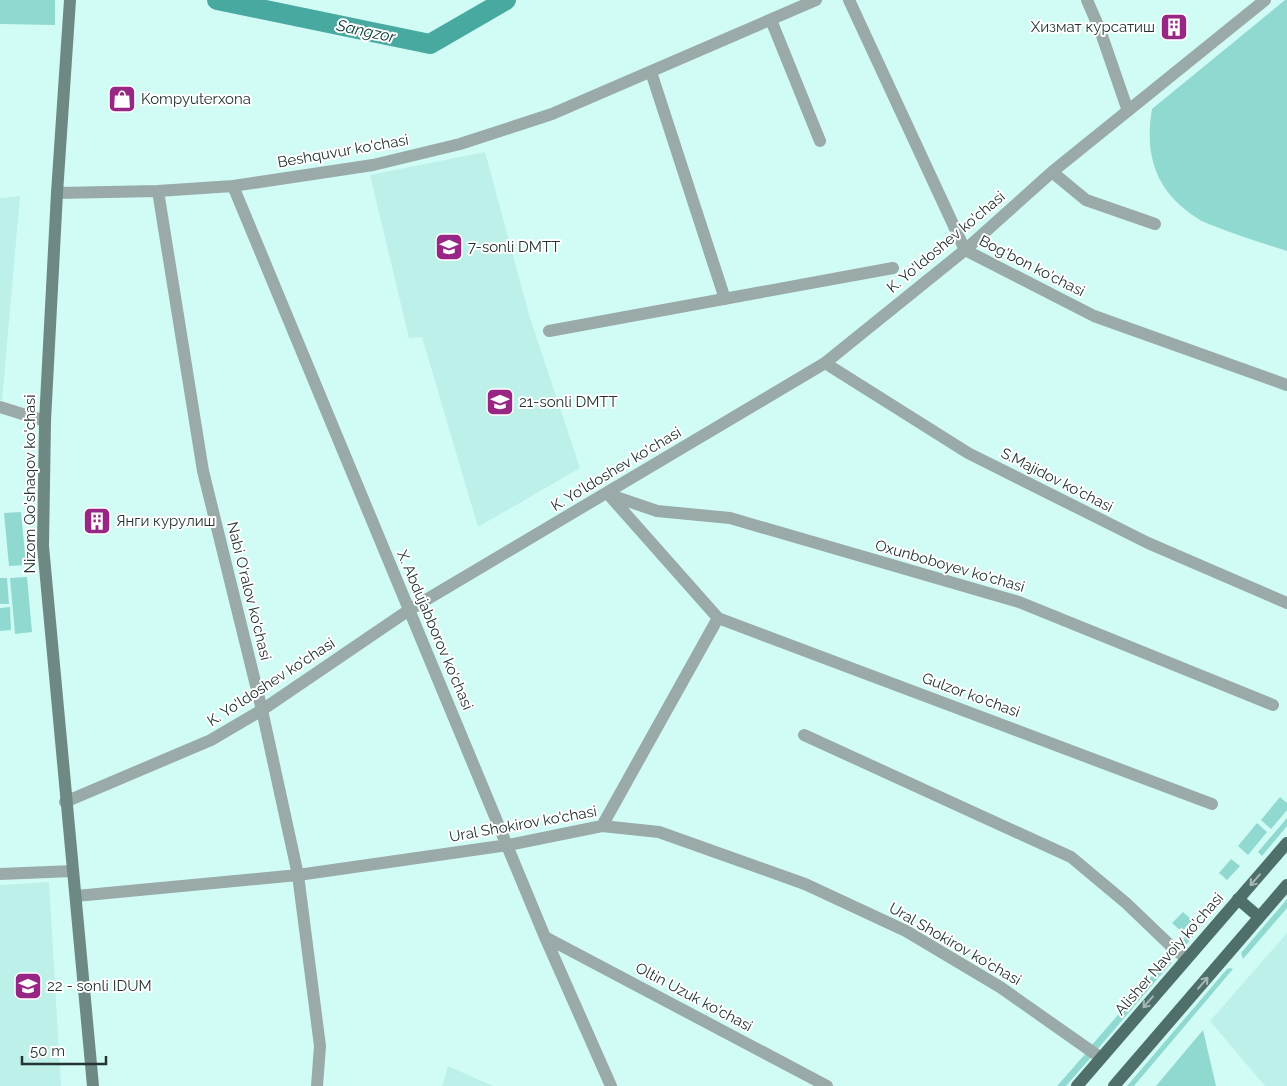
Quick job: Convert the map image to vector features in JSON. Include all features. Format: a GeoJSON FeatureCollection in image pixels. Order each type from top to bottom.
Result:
{"type":"FeatureCollection","features":[{"type":"Feature","properties":{"kind":"main road","name":"Nizom Qo'shaqov ko'chasi"},"geometry":{"type":"LineString","coordinates":[[70,0],[57,193],[45,421],[43,546],[93,1086]]}},
{"type":"Feature","properties":{"kind":"main road","name":"Alisher Navoiy ko'chasi"},"geometry":{"type":"LineString","coordinates":[[1077,1086],[1287,843]]}},
{"type":"Feature","properties":{"kind":"main road"},"geometry":{"type":"LineString","coordinates":[[1114,1086],[1287,885]]}},
{"type":"Feature","properties":{"kind":"main road"},"geometry":{"type":"LineString","coordinates":[[1238,899],[1259,917]]}},
{"type":"Feature","properties":{"kind":"street","name":"Beshquvur ko'chasi"},"geometry":{"type":"LineString","coordinates":[[57,193],[158,192],[233,186],[373,166],[460,144],[552,114],[816,0]]}},
{"type":"Feature","properties":{"kind":"street","name":"Bog'bon ko'chasi"},"geometry":{"type":"LineString","coordinates":[[849,0],[965,250],[1094,316],[1287,385]]}},
{"type":"Feature","properties":{"kind":"street"},"geometry":{"type":"LineString","coordinates":[[1086,0],[1100,30],[1128,110]]}},
{"type":"Feature","properties":{"kind":"street","name":"K. Yo'ldoshev ko'chasi"},"geometry":{"type":"LineString","coordinates":[[66,802],[211,740],[262,710],[409,610],[824,364],[965,250],[1052,172],[1264,0]]}},
{"type":"Feature","properties":{"kind":"street"},"geometry":{"type":"LineString","coordinates":[[771,20],[820,142]]}},
{"type":"Feature","properties":{"kind":"street"},"geometry":{"type":"LineString","coordinates":[[651,72],[725,300]]}},
{"type":"Feature","properties":{"kind":"street"},"geometry":{"type":"LineString","coordinates":[[1052,172],[1086,200],[1155,224]]}},
{"type":"Feature","properties":{"kind":"street","name":"X. Abdujabborov ko'chasi"},"geometry":{"type":"LineString","coordinates":[[233,186],[409,610],[611,1086]]}},
{"type":"Feature","properties":{"kind":"street","name":"Nabi O'ralov ko'chasi"},"geometry":{"type":"LineString","coordinates":[[158,192],[203,471],[262,710],[298,875],[320,1046],[317,1086]]}},
{"type":"Feature","properties":{"kind":"street"},"geometry":{"type":"LineString","coordinates":[[549,331],[893,268]]}},
{"type":"Feature","properties":{"kind":"street","name":"S.Majidov ko'chasi"},"geometry":{"type":"LineString","coordinates":[[824,364],[968,453],[1148,543],[1287,603]]}},
{"type":"Feature","properties":{"kind":"street"},"geometry":{"type":"LineString","coordinates":[[0,407],[45,421]]}},
{"type":"Feature","properties":{"kind":"street","name":"Gulzor ko'chasi"},"geometry":{"type":"LineString","coordinates":[[607,494],[718,618],[1212,804]]}},
{"type":"Feature","properties":{"kind":"street","name":"Oxunboboyev ko'chasi"},"geometry":{"type":"LineString","coordinates":[[607,494],[657,511],[730,518],[1019,602],[1273,705]]}},
{"type":"Feature","properties":{"kind":"street"},"geometry":{"type":"LineString","coordinates":[[602,826],[718,618]]}},
{"type":"Feature","properties":{"kind":"street"},"geometry":{"type":"LineString","coordinates":[[804,735],[1071,856],[1186,958]]}},
{"type":"Feature","properties":{"kind":"street","name":"Ural Shokirov ko'chasi"},"geometry":{"type":"LineString","coordinates":[[76,896],[298,875],[508,845],[602,826],[659,832],[805,884],[914,936],[1000,987],[1100,1058]]}},
{"type":"Feature","properties":{"kind":"street"},"geometry":{"type":"LineString","coordinates":[[0,874],[73,871]]}},
{"type":"Feature","properties":{"kind":"street","name":"Oltin Uzuk ko'chasi"},"geometry":{"type":"LineString","coordinates":[[546,936],[827,1086]]}},
{"type":"Feature","properties":{"kind":"shaded area"},"geometry":{"type":"Polygon","coordinates":[[[0,0],[55,0],[55,25],[0,24],[0,0]]]}},
{"type":"Feature","properties":{"kind":"shaded area"},"geometry":{"type":"Polygon","coordinates":[[[1287,0],[1287,251],[1206,223],[1183,208],[1163,184],[1156,171],[1150,142],[1152,109],[1287,0]]]}},
{"type":"Feature","properties":{"kind":"shaded area"},"geometry":{"type":"Polygon","coordinates":[[[485,152],[530,318],[580,468],[478,527],[422,337],[409,338],[370,175],[485,152]]]}},
{"type":"Feature","properties":{"kind":"shaded area"},"geometry":{"type":"Polygon","coordinates":[[[20,196],[2,401],[0,400],[0,198],[20,196]]]}},
{"type":"Feature","properties":{"kind":"shaded area"},"geometry":{"type":"Polygon","coordinates":[[[21,512],[26,565],[9,566],[4,513],[21,512]]]}},
{"type":"Feature","properties":{"kind":"shaded area"},"geometry":{"type":"Polygon","coordinates":[[[27,577],[32,632],[15,634],[10,578],[27,577]]]}},
{"type":"Feature","properties":{"kind":"shaded area"},"geometry":{"type":"Polygon","coordinates":[[[0,578],[7,578],[9,604],[0,604],[0,578]]]}},
{"type":"Feature","properties":{"kind":"shaded area"},"geometry":{"type":"Polygon","coordinates":[[[10,607],[11,630],[0,631],[0,608],[10,607]]]}},
{"type":"Feature","properties":{"kind":"shaded area"},"geometry":{"type":"Polygon","coordinates":[[[1280,797],[1287,803],[1287,810],[1271,829],[1261,820],[1280,797]]]}},
{"type":"Feature","properties":{"kind":"shaded area"},"geometry":{"type":"Polygon","coordinates":[[[1287,818],[1287,826],[1262,856],[1258,852],[1287,818]]]}},
{"type":"Feature","properties":{"kind":"shaded area"},"geometry":{"type":"Polygon","coordinates":[[[1257,823],[1267,832],[1248,855],[1238,846],[1257,823]]]}},
{"type":"Feature","properties":{"kind":"shaded area"},"geometry":{"type":"Polygon","coordinates":[[[1231,859],[1240,866],[1227,880],[1219,873],[1231,859]]]}},
{"type":"Feature","properties":{"kind":"shaded area","name":"22 - sonli IDUM"},"geometry":{"type":"Polygon","coordinates":[[[49,882],[61,1086],[0,1086],[0,885],[49,882]]]}},
{"type":"Feature","properties":{"kind":"shaded area"},"geometry":{"type":"Polygon","coordinates":[[[1287,899],[1287,908],[1243,959],[1241,953],[1287,899]]]}},
{"type":"Feature","properties":{"kind":"shaded area"},"geometry":{"type":"Polygon","coordinates":[[[1183,912],[1192,920],[1182,932],[1172,923],[1183,912]]]}},
{"type":"Feature","properties":{"kind":"shaded area"},"geometry":{"type":"Polygon","coordinates":[[[1205,915],[1197,932],[1185,946],[1181,941],[1205,915]]]}},
{"type":"Feature","properties":{"kind":"shaded area"},"geometry":{"type":"Polygon","coordinates":[[[1287,933],[1287,1086],[1265,1086],[1210,1021],[1287,933]]]}},
{"type":"Feature","properties":{"kind":"shaded area"},"geometry":{"type":"Polygon","coordinates":[[[1170,955],[1172,962],[1096,1051],[1091,1046],[1170,955]]]}},
{"type":"Feature","properties":{"kind":"shaded area"},"geometry":{"type":"Polygon","coordinates":[[[1227,969],[1233,969],[1134,1086],[1127,1086],[1227,969]]]}},
{"type":"Feature","properties":{"kind":"shaded area"},"geometry":{"type":"Polygon","coordinates":[[[1203,1030],[1216,1086],[1156,1086],[1203,1030]]]}},
{"type":"Feature","properties":{"kind":"shaded area"},"geometry":{"type":"Polygon","coordinates":[[[1087,1052],[1092,1056],[1066,1086],[1057,1086],[1087,1052]]]}},
{"type":"Feature","properties":{"kind":"shaded area"},"geometry":{"type":"Polygon","coordinates":[[[448,1066],[493,1086],[442,1086],[448,1066]]]}},
{"type":"Feature","properties":{"kind":"waterway","name":"Sangzor"},"geometry":{"type":"LineString","coordinates":[[217,0],[430,44],[506,0]]}},
{"type":"Feature","properties":{"kind":"place","name":"Хизмат курсатиш"},"geometry":{"type":"Point","coordinates":[1174,27]}},
{"type":"Feature","properties":{"kind":"place","name":"Kompyuterxona"},"geometry":{"type":"Point","coordinates":[122,99]}},
{"type":"Feature","properties":{"kind":"place","name":"7-sonli DMTT"},"geometry":{"type":"Point","coordinates":[449,247]}},
{"type":"Feature","properties":{"kind":"place","name":"21-sonli DMTT"},"geometry":{"type":"Point","coordinates":[500,402]}},
{"type":"Feature","properties":{"kind":"place","name":"Янги курулиш"},"geometry":{"type":"Point","coordinates":[97,521]}},
{"type":"Feature","properties":{"kind":"place","name":"22 - sonli IDUM"},"geometry":{"type":"Point","coordinates":[28,986]}}]}
